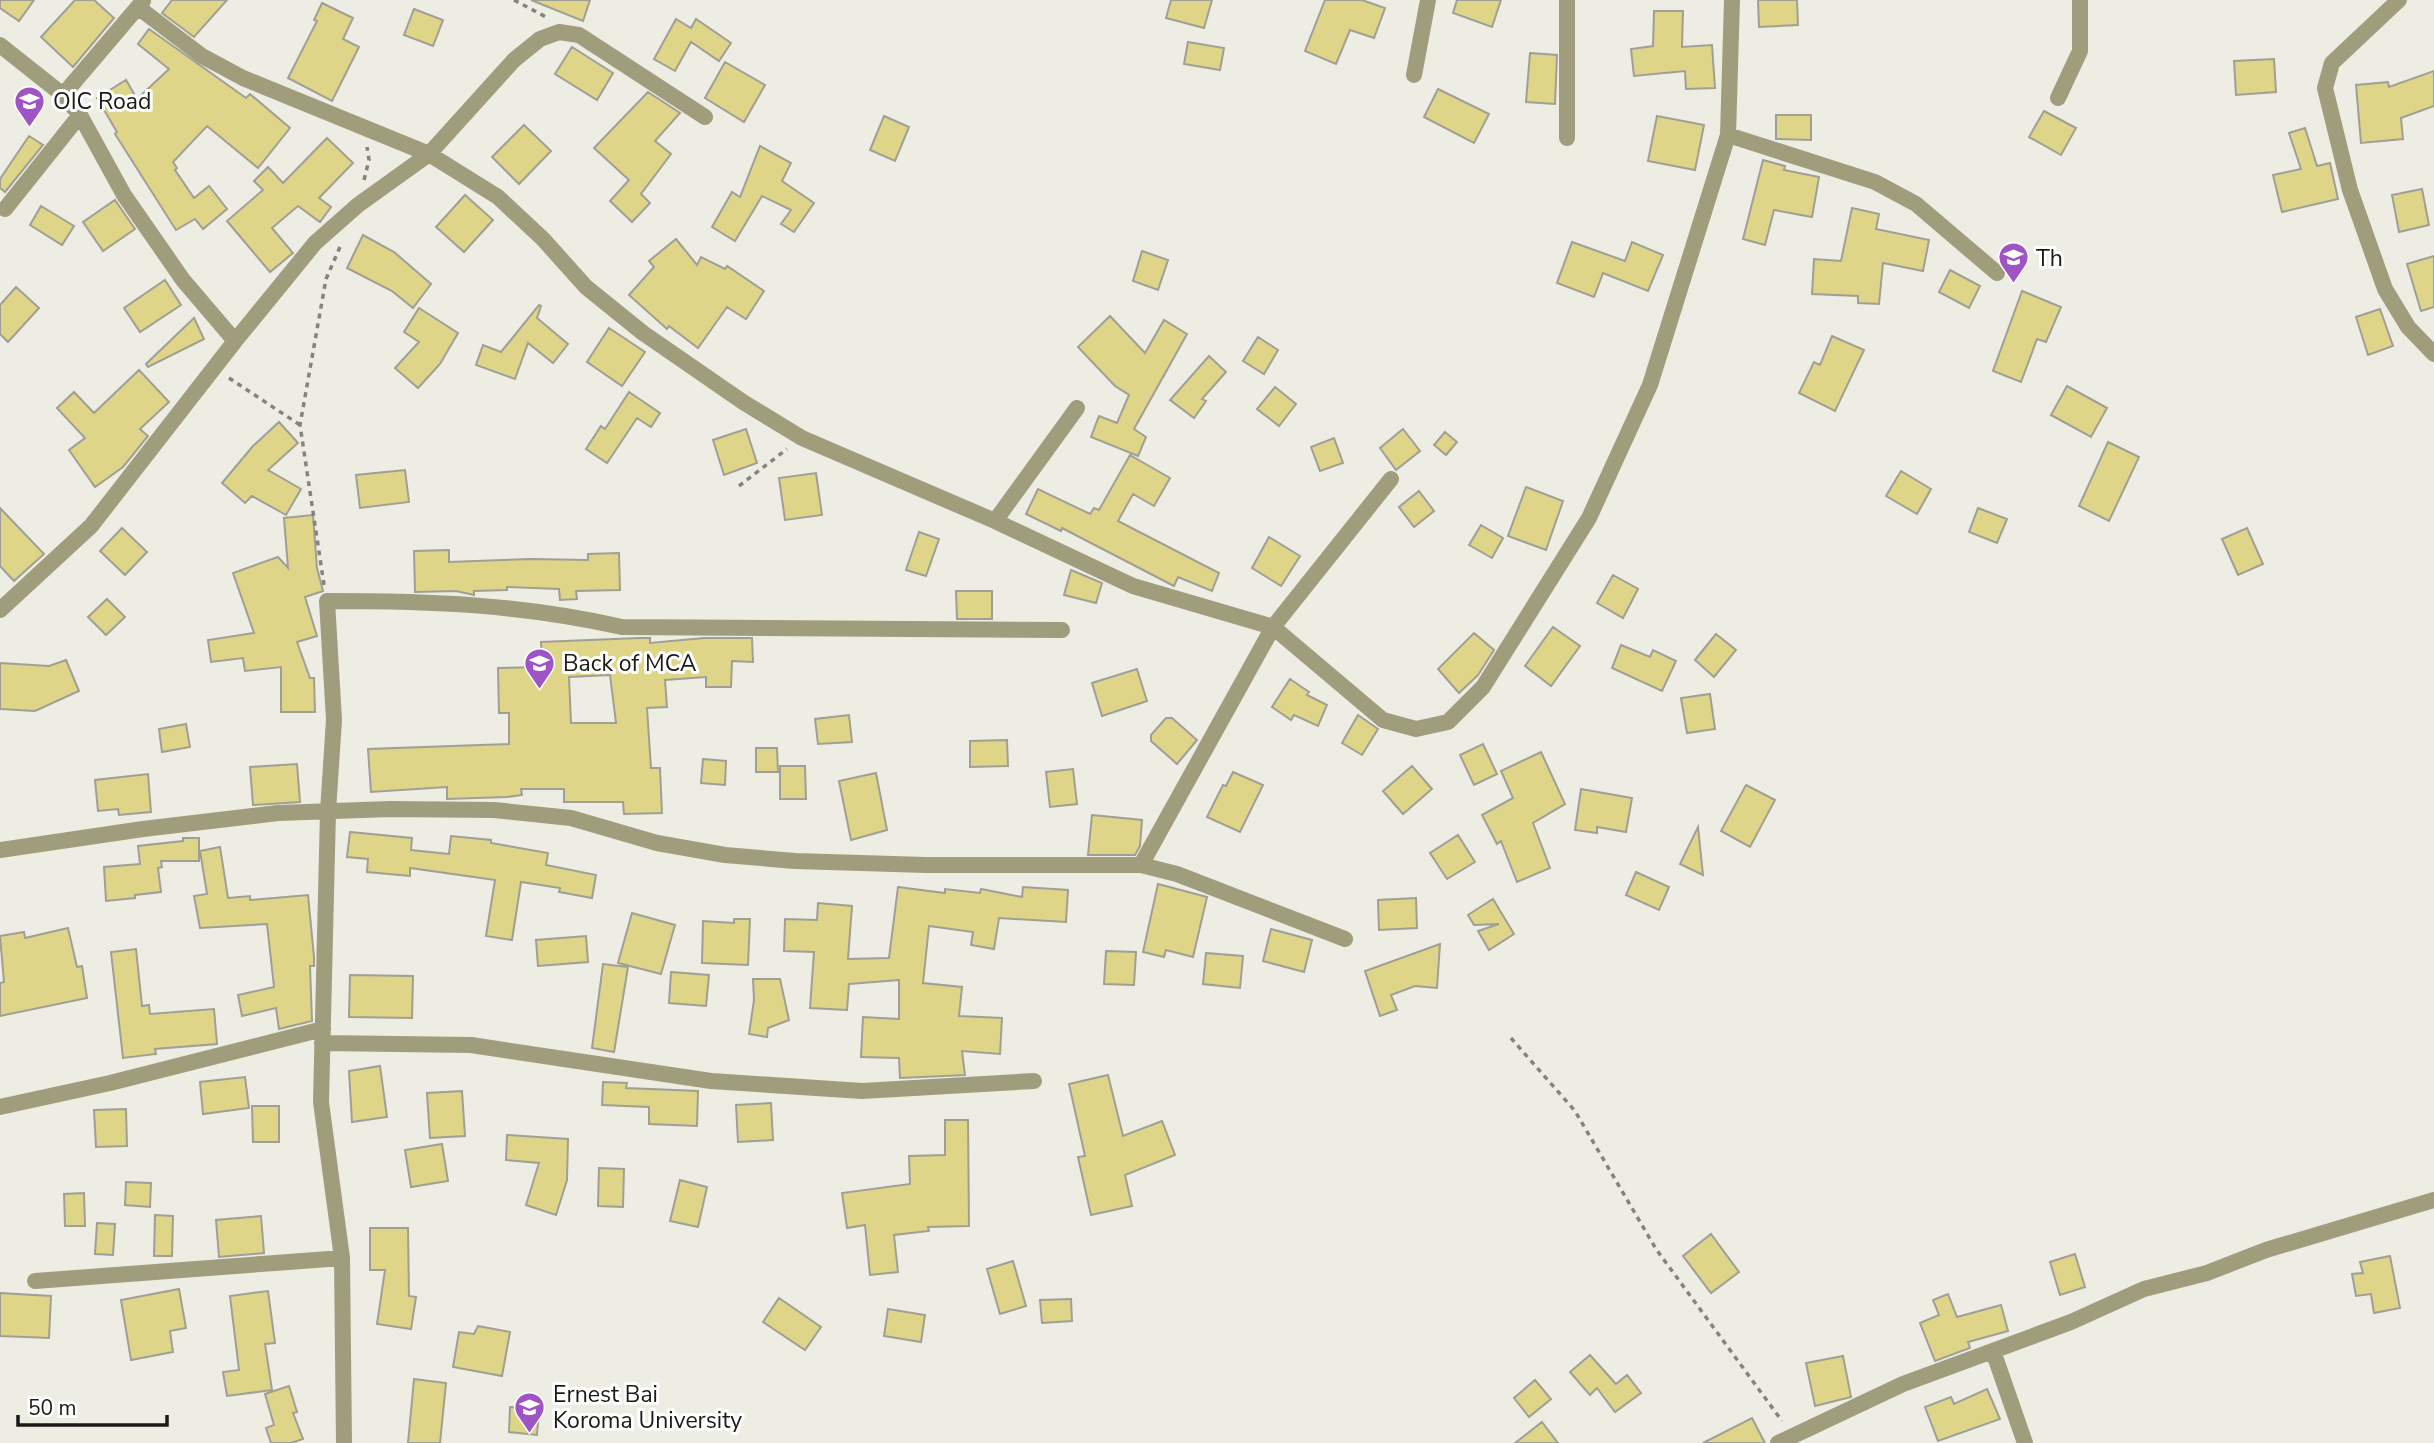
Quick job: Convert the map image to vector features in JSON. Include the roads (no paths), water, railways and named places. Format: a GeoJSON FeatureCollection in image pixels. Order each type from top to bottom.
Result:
{"type":"FeatureCollection","features":[{"type":"Feature","properties":{"kind":"street"},"geometry":{"type":"LineString","coordinates":[[1414,75],[1428,0]]}},
{"type":"Feature","properties":{"kind":"street"},"geometry":{"type":"LineString","coordinates":[[1567,0],[1567,138]]}},
{"type":"Feature","properties":{"kind":"street"},"geometry":{"type":"LineString","coordinates":[[64,95],[142,4],[202,56],[233,73],[363,129],[429,154],[498,197],[543,239],[586,287],[643,333],[743,402],[802,438],[995,521],[1133,586],[1273,627],[1383,720],[1416,729],[1448,722],[1483,687],[1589,518],[1650,385],[1728,135],[1732,0]]}},
{"type":"Feature","properties":{"kind":"street"},"geometry":{"type":"LineString","coordinates":[[2058,98],[2080,51],[2080,0]]}},
{"type":"Feature","properties":{"kind":"street"},"geometry":{"type":"LineString","coordinates":[[2399,0],[2332,63],[2325,88],[2350,190],[2385,289],[2408,327],[2434,354]]}},
{"type":"Feature","properties":{"kind":"street"},"geometry":{"type":"LineString","coordinates":[[0,610],[91,526],[315,243],[358,205],[429,154],[514,60],[540,39],[559,32],[579,34],[705,117]]}},
{"type":"Feature","properties":{"kind":"street"},"geometry":{"type":"LineString","coordinates":[[0,46],[64,95],[80,116],[124,195],[183,280],[235,341]]}},
{"type":"Feature","properties":{"kind":"street"},"geometry":{"type":"LineString","coordinates":[[5,209],[80,116]]}},
{"type":"Feature","properties":{"kind":"street"},"geometry":{"type":"LineString","coordinates":[[1728,135],[1875,182],[1916,204],[1997,274]]}},
{"type":"Feature","properties":{"kind":"street"},"geometry":{"type":"LineString","coordinates":[[995,521],[1077,408]]}},
{"type":"Feature","properties":{"kind":"street"},"geometry":{"type":"LineString","coordinates":[[1141,865],[1273,627],[1391,479]]}},
{"type":"Feature","properties":{"kind":"street"},"geometry":{"type":"LineString","coordinates":[[344,1443],[342,1258],[321,1102],[328,811],[334,720],[327,601],[480,603],[567,614],[622,627],[1062,630]]}},
{"type":"Feature","properties":{"kind":"street"},"geometry":{"type":"LineString","coordinates":[[0,850],[143,829],[328,811],[494,810],[558,817],[657,843],[725,855],[795,861],[926,865],[1141,865],[1201,883],[1345,939]]}},
{"type":"Feature","properties":{"kind":"street"},"geometry":{"type":"LineString","coordinates":[[0,1107],[323,1036],[471,1045],[554,1055],[635,1071],[711,1081],[862,1091],[1034,1081]]}},
{"type":"Feature","properties":{"kind":"street"},"geometry":{"type":"LineString","coordinates":[[1785,1438],[1903,1384],[2071,1322],[2144,1289],[2207,1273],[2266,1250],[2434,1200]]}},
{"type":"Feature","properties":{"kind":"street"},"geometry":{"type":"LineString","coordinates":[[35,1281],[342,1258]]}},
{"type":"Feature","properties":{"kind":"street"},"geometry":{"type":"LineString","coordinates":[[1993,1351],[2025,1443]]}},
{"type":"Feature","properties":{"kind":"place","name":"OIC Road"},"geometry":{"type":"Point","coordinates":[30,128]}},
{"type":"Feature","properties":{"kind":"place","name":"Th"},"geometry":{"type":"Point","coordinates":[2013,285]}},
{"type":"Feature","properties":{"kind":"place","name":"Back of MCA"},"geometry":{"type":"Point","coordinates":[540,690]}},
{"type":"Feature","properties":{"kind":"place","name":"Ernest Bai Koroma University"},"geometry":{"type":"Point","coordinates":[530,1434]}}]}
